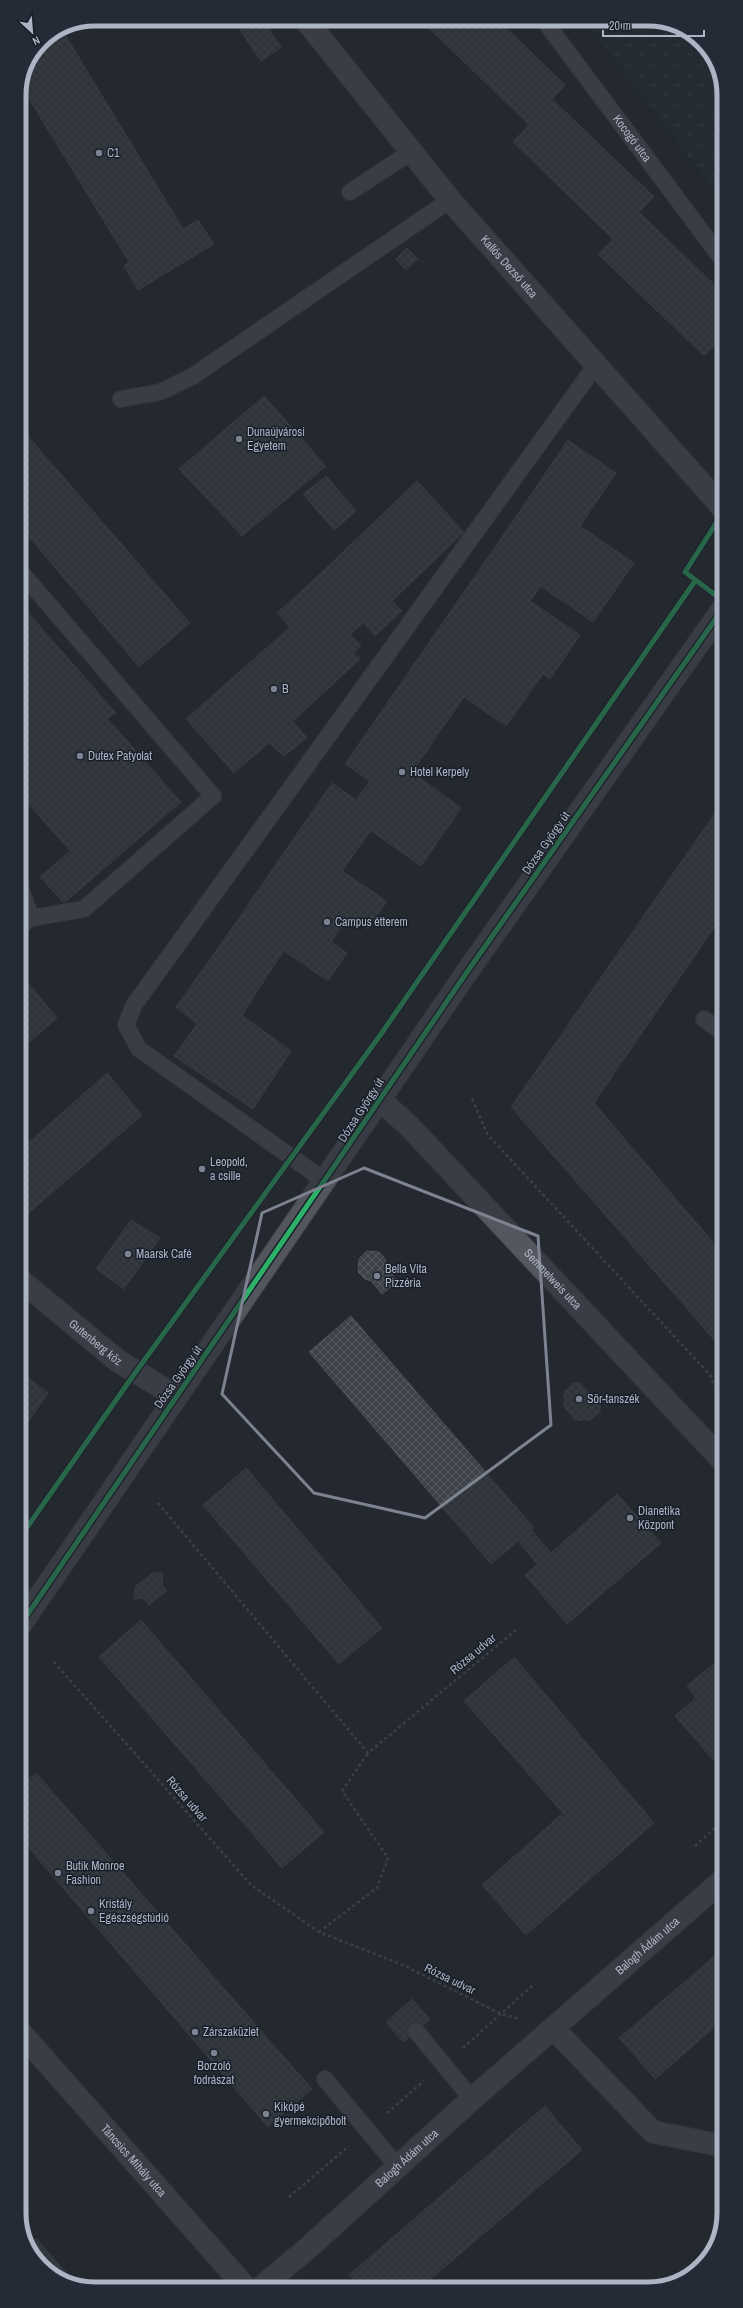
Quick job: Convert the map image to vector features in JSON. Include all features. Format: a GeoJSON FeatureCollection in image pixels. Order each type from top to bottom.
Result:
{"type":"FeatureCollection","features":[{"type":"Feature","properties":{"kind":"street","name":"Kallós Dezső utca"},"geometry":{"type":"LineString","coordinates":[[311,26],[450,200],[717,501]]}},
{"type":"Feature","properties":{"kind":"street","name":"Dózsa György út"},"geometry":{"type":"LineString","coordinates":[[26,1617],[467,972],[717,617]]}},
{"type":"Feature","properties":{"kind":"street","name":"Semmelweis utca"},"geometry":{"type":"LineString","coordinates":[[380,1100],[410,1126],[717,1452]]}},
{"type":"Feature","properties":{"kind":"street","name":"Gutenberg köz"},"geometry":{"type":"LineString","coordinates":[[26,1285],[118,1361],[176,1396]]}},
{"type":"Feature","properties":{"kind":"street","name":"Balogh Ádám utca"},"geometry":{"type":"LineString","coordinates":[[267,2282],[308,2248],[472,2098],[717,1885]]}},
{"type":"Feature","properties":{"kind":"street"},"geometry":{"type":"LineString","coordinates":[[553,2028],[653,2132],[717,2145]]}},
{"type":"Feature","properties":{"kind":"street","name":"Táncsics Mihály utca"},"geometry":{"type":"LineString","coordinates":[[26,2039],[241,2282]]}},
{"type":"Feature","properties":{"kind":"lane","name":"Kocogó utca"},"geometry":{"type":"LineString","coordinates":[[548,26],[717,252]]}},
{"type":"Feature","properties":{"kind":"lane"},"geometry":{"type":"LineString","coordinates":[[350,192],[411,152]]}},
{"type":"Feature","properties":{"kind":"lane"},"geometry":{"type":"LineString","coordinates":[[121,399],[160,392],[193,376],[450,200]]}},
{"type":"Feature","properties":{"kind":"lane"},"geometry":{"type":"LineString","coordinates":[[325,1181],[139,1049],[126,1025],[134,1005],[596,365]]}},
{"type":"Feature","properties":{"kind":"lane"},"geometry":{"type":"LineString","coordinates":[[26,578],[213,796],[84,909],[26,922]]}},
{"type":"Feature","properties":{"kind":"lane"},"geometry":{"type":"LineString","coordinates":[[704,1019],[717,1029]]}},
{"type":"Feature","properties":{"kind":"lane"},"geometry":{"type":"LineString","coordinates":[[416,2031],[472,2098]]}},
{"type":"Feature","properties":{"kind":"lane"},"geometry":{"type":"LineString","coordinates":[[324,2080],[397,2166]]}},
{"type":"Feature","properties":{"kind":"path"},"geometry":{"type":"LineString","coordinates":[[472,1099],[488,1135],[710,1375],[717,1392]]}},
{"type":"Feature","properties":{"kind":"path"},"geometry":{"type":"LineString","coordinates":[[158,1503],[368,1753]]}},
{"type":"Feature","properties":{"kind":"path"},"geometry":{"type":"LineString","coordinates":[[695,1846],[717,1826]]}},
{"type":"Feature","properties":{"kind":"path"},"geometry":{"type":"LineString","coordinates":[[289,2197],[533,1986]]}},
{"type":"Feature","properties":{"kind":"highlighted area"},"geometry":{"type":"Polygon","coordinates":[[[364,1168],[538,1236],[551,1425],[425,1518],[314,1493],[222,1394],[262,1213],[364,1168]]]}},
{"type":"Feature","properties":{"kind":"green space"},"geometry":{"type":"Polygon","coordinates":[[[589,26],[661,27],[686,38],[706,58],[715,77],[717,95],[717,194],[589,26]]]}},
{"type":"Feature","properties":{"kind":"green space"},"geometry":{"type":"Polygon","coordinates":[[[686,38],[697,46],[706,58],[686,38]]]}},
{"type":"Feature","properties":{"kind":"building"},"geometry":{"type":"Polygon","coordinates":[[[246,26],[267,26],[281,47],[261,61],[240,30],[246,26]]]}},
{"type":"Feature","properties":{"kind":"building"},"geometry":{"type":"Polygon","coordinates":[[[427,26],[504,26],[565,85],[552,99],[654,197],[639,212],[717,287],[717,343],[704,356],[598,254],[613,239],[513,142],[529,125],[427,26]]]}},
{"type":"Feature","properties":{"kind":"building","name":"C1"},"geometry":{"type":"Polygon","coordinates":[[[64,34],[183,229],[198,220],[214,244],[138,290],[124,266],[129,262],[26,94],[27,82],[31,69],[38,57],[42,52],[52,52],[52,42],[64,34]]]}},
{"type":"Feature","properties":{"kind":"building"},"geometry":{"type":"Polygon","coordinates":[[[407,248],[418,259],[406,270],[396,259],[407,248]]]}},
{"type":"Feature","properties":{"kind":"building"},"geometry":{"type":"Polygon","coordinates":[[[264,396],[326,466],[242,536],[179,469],[264,396]]]}},
{"type":"Feature","properties":{"kind":"building"},"geometry":{"type":"Polygon","coordinates":[[[26,434],[190,623],[139,667],[26,533],[26,434]]]}},
{"type":"Feature","properties":{"kind":"building"},"geometry":{"type":"Polygon","coordinates":[[[568,440],[616,473],[580,526],[634,563],[593,622],[514,568],[538,534],[515,518],[568,440]]]}},
{"type":"Feature","properties":{"kind":"building"},"geometry":{"type":"Polygon","coordinates":[[[326,476],[356,511],[334,530],[303,494],[326,476]]]}},
{"type":"Feature","properties":{"kind":"building"},"geometry":{"type":"Polygon","coordinates":[[[417,481],[464,532],[392,601],[402,611],[375,636],[319,575],[417,481]]]}},
{"type":"Feature","properties":{"kind":"building"},"geometry":{"type":"Polygon","coordinates":[[[515,518],[538,534],[514,568],[541,586],[530,601],[580,635],[550,679],[543,674],[506,726],[464,697],[448,720],[399,686],[515,518]]]}},
{"type":"Feature","properties":{"kind":"building","name":"B"},"geometry":{"type":"Polygon","coordinates":[[[319,575],[363,623],[350,634],[361,646],[353,653],[360,659],[293,721],[307,738],[284,756],[269,743],[234,773],[186,719],[290,627],[277,613],[319,575]]]}},
{"type":"Feature","properties":{"kind":"building","name":"Dutex Patyolat"},"geometry":{"type":"Polygon","coordinates":[[[30,615],[116,713],[107,718],[181,802],[64,903],[40,877],[70,851],[26,801],[26,618],[30,615]]]}},
{"type":"Feature","properties":{"kind":"building"},"geometry":{"type":"Polygon","coordinates":[[[399,686],[448,720],[412,772],[461,808],[421,866],[346,813],[370,781],[345,764],[399,686]]]}},
{"type":"Feature","properties":{"kind":"building"},"geometry":{"type":"Polygon","coordinates":[[[332,783],[355,799],[346,813],[371,830],[342,871],[387,901],[368,929],[349,916],[331,942],[347,953],[328,981],[284,951],[276,962],[230,931],[332,783]]]}},
{"type":"Feature","properties":{"kind":"building"},"geometry":{"type":"Polygon","coordinates":[[[717,810],[717,923],[594,1103],[717,1247],[717,1343],[511,1107],[717,810]]]}},
{"type":"Feature","properties":{"kind":"building"},"geometry":{"type":"Polygon","coordinates":[[[230,931],[276,962],[242,1015],[291,1051],[253,1109],[174,1056],[197,1024],[176,1007],[230,931]]]}},
{"type":"Feature","properties":{"kind":"building"},"geometry":{"type":"Polygon","coordinates":[[[26,980],[57,1018],[26,1045],[26,980]]]}},
{"type":"Feature","properties":{"kind":"building"},"geometry":{"type":"Polygon","coordinates":[[[107,1073],[142,1115],[26,1215],[26,1145],[107,1073]]]}},
{"type":"Feature","properties":{"kind":"building","name":"Maarsk Café"},"geometry":{"type":"Polygon","coordinates":[[[131,1220],[160,1238],[124,1289],[96,1269],[131,1220]]]}},
{"type":"Feature","properties":{"kind":"building","name":"Bella Vita Pizzéria"},"geometry":{"type":"Polygon","coordinates":[[[367,1251],[379,1252],[385,1259],[386,1268],[398,1281],[382,1294],[371,1281],[365,1279],[358,1272],[359,1259],[367,1251]]]}},
{"type":"Feature","properties":{"kind":"building"},"geometry":{"type":"Polygon","coordinates":[[[351,1316],[534,1528],[491,1564],[309,1352],[351,1316]]]}},
{"type":"Feature","properties":{"kind":"building"},"geometry":{"type":"Polygon","coordinates":[[[26,1376],[48,1393],[26,1425],[26,1376]]]}},
{"type":"Feature","properties":{"kind":"building","name":"Sör-tanszék"},"geometry":{"type":"Polygon","coordinates":[[[573,1383],[580,1383],[600,1405],[600,1412],[590,1420],[575,1420],[564,1407],[564,1392],[573,1383]]]}},
{"type":"Feature","properties":{"kind":"building"},"geometry":{"type":"Polygon","coordinates":[[[246,1468],[382,1628],[339,1664],[203,1505],[246,1468]]]}},
{"type":"Feature","properties":{"kind":"building"},"geometry":{"type":"Polygon","coordinates":[[[617,1494],[661,1543],[567,1624],[525,1575],[537,1564],[519,1542],[532,1531],[551,1553],[617,1494]]]}},
{"type":"Feature","properties":{"kind":"building"},"geometry":{"type":"Polygon","coordinates":[[[152,1573],[163,1573],[162,1585],[167,1591],[149,1605],[144,1598],[134,1599],[135,1587],[152,1573]]]}},
{"type":"Feature","properties":{"kind":"building"},"geometry":{"type":"Polygon","coordinates":[[[141,1620],[324,1832],[282,1868],[99,1657],[141,1620]]]}},
{"type":"Feature","properties":{"kind":"building"},"geometry":{"type":"Polygon","coordinates":[[[514,1657],[654,1823],[526,1935],[482,1885],[563,1813],[464,1701],[514,1657]]]}},
{"type":"Feature","properties":{"kind":"building"},"geometry":{"type":"Polygon","coordinates":[[[717,1661],[717,1764],[675,1716],[696,1698],[687,1686],[717,1661]]]}},
{"type":"Feature","properties":{"kind":"building"},"geometry":{"type":"Polygon","coordinates":[[[36,1773],[312,2089],[268,2127],[26,1845],[26,1781],[36,1773]]]}},
{"type":"Feature","properties":{"kind":"building"},"geometry":{"type":"Polygon","coordinates":[[[717,1954],[717,2025],[655,2079],[619,2038],[717,1954]]]}},
{"type":"Feature","properties":{"kind":"building"},"geometry":{"type":"Polygon","coordinates":[[[412,1999],[430,2019],[403,2042],[386,2022],[412,1999]]]}},
{"type":"Feature","properties":{"kind":"building"},"geometry":{"type":"Polygon","coordinates":[[[545,2106],[582,2150],[427,2282],[355,2282],[349,2275],[545,2106]]]}},
{"type":"Feature","properties":{"kind":"building"},"geometry":{"type":"Polygon","coordinates":[[[36,2238],[69,2276],[53,2268],[43,2258],[32,2241],[36,2238]]]}},
{"type":"Feature","properties":{"kind":"cycle path"},"geometry":{"type":"LineString","coordinates":[[717,522],[685,572],[717,596]]}},
{"type":"Feature","properties":{"kind":"cycle path"},"geometry":{"type":"LineString","coordinates":[[26,1529],[135,1373],[381,1034],[695,581]]}},
{"type":"Feature","properties":{"kind":"cycle path"},"geometry":{"type":"LineString","coordinates":[[26,1617],[467,972],[717,617]]}},
{"type":"Feature","properties":{"kind":"place","name":"C1"},"geometry":{"type":"Point","coordinates":[99,153]}},
{"type":"Feature","properties":{"kind":"place","name":"Dunaújvárosi Egyetem"},"geometry":{"type":"Point","coordinates":[239,439]}},
{"type":"Feature","properties":{"kind":"place","name":"B"},"geometry":{"type":"Point","coordinates":[274,689]}},
{"type":"Feature","properties":{"kind":"place","name":"Dutex Patyolat"},"geometry":{"type":"Point","coordinates":[80,756]}},
{"type":"Feature","properties":{"kind":"place","name":"Hotel Kerpely"},"geometry":{"type":"Point","coordinates":[402,772]}},
{"type":"Feature","properties":{"kind":"place","name":"Campus étterem"},"geometry":{"type":"Point","coordinates":[327,922]}},
{"type":"Feature","properties":{"kind":"place","name":"Leopold, a csille"},"geometry":{"type":"Point","coordinates":[202,1169]}},
{"type":"Feature","properties":{"kind":"place","name":"Maarsk Café"},"geometry":{"type":"Point","coordinates":[128,1254]}},
{"type":"Feature","properties":{"kind":"place","name":"Bella Vita Pizzéria"},"geometry":{"type":"Point","coordinates":[377,1276]}},
{"type":"Feature","properties":{"kind":"place","name":"Sör-tanszék"},"geometry":{"type":"Point","coordinates":[579,1399]}},
{"type":"Feature","properties":{"kind":"place","name":"Dianetika Központ"},"geometry":{"type":"Point","coordinates":[630,1518]}},
{"type":"Feature","properties":{"kind":"place","name":"Butik Monroe Fashion"},"geometry":{"type":"Point","coordinates":[58,1873]}},
{"type":"Feature","properties":{"kind":"place","name":"Kristály Egészségstúdió"},"geometry":{"type":"Point","coordinates":[91,1911]}},
{"type":"Feature","properties":{"kind":"place","name":"Zárszaküzlet"},"geometry":{"type":"Point","coordinates":[195,2032]}},
{"type":"Feature","properties":{"kind":"place","name":"Borzoló fodrászat"},"geometry":{"type":"Point","coordinates":[214,2053]}},
{"type":"Feature","properties":{"kind":"place","name":"Kikópé gyermekcipőbolt"},"geometry":{"type":"Point","coordinates":[266,2114]}}]}
